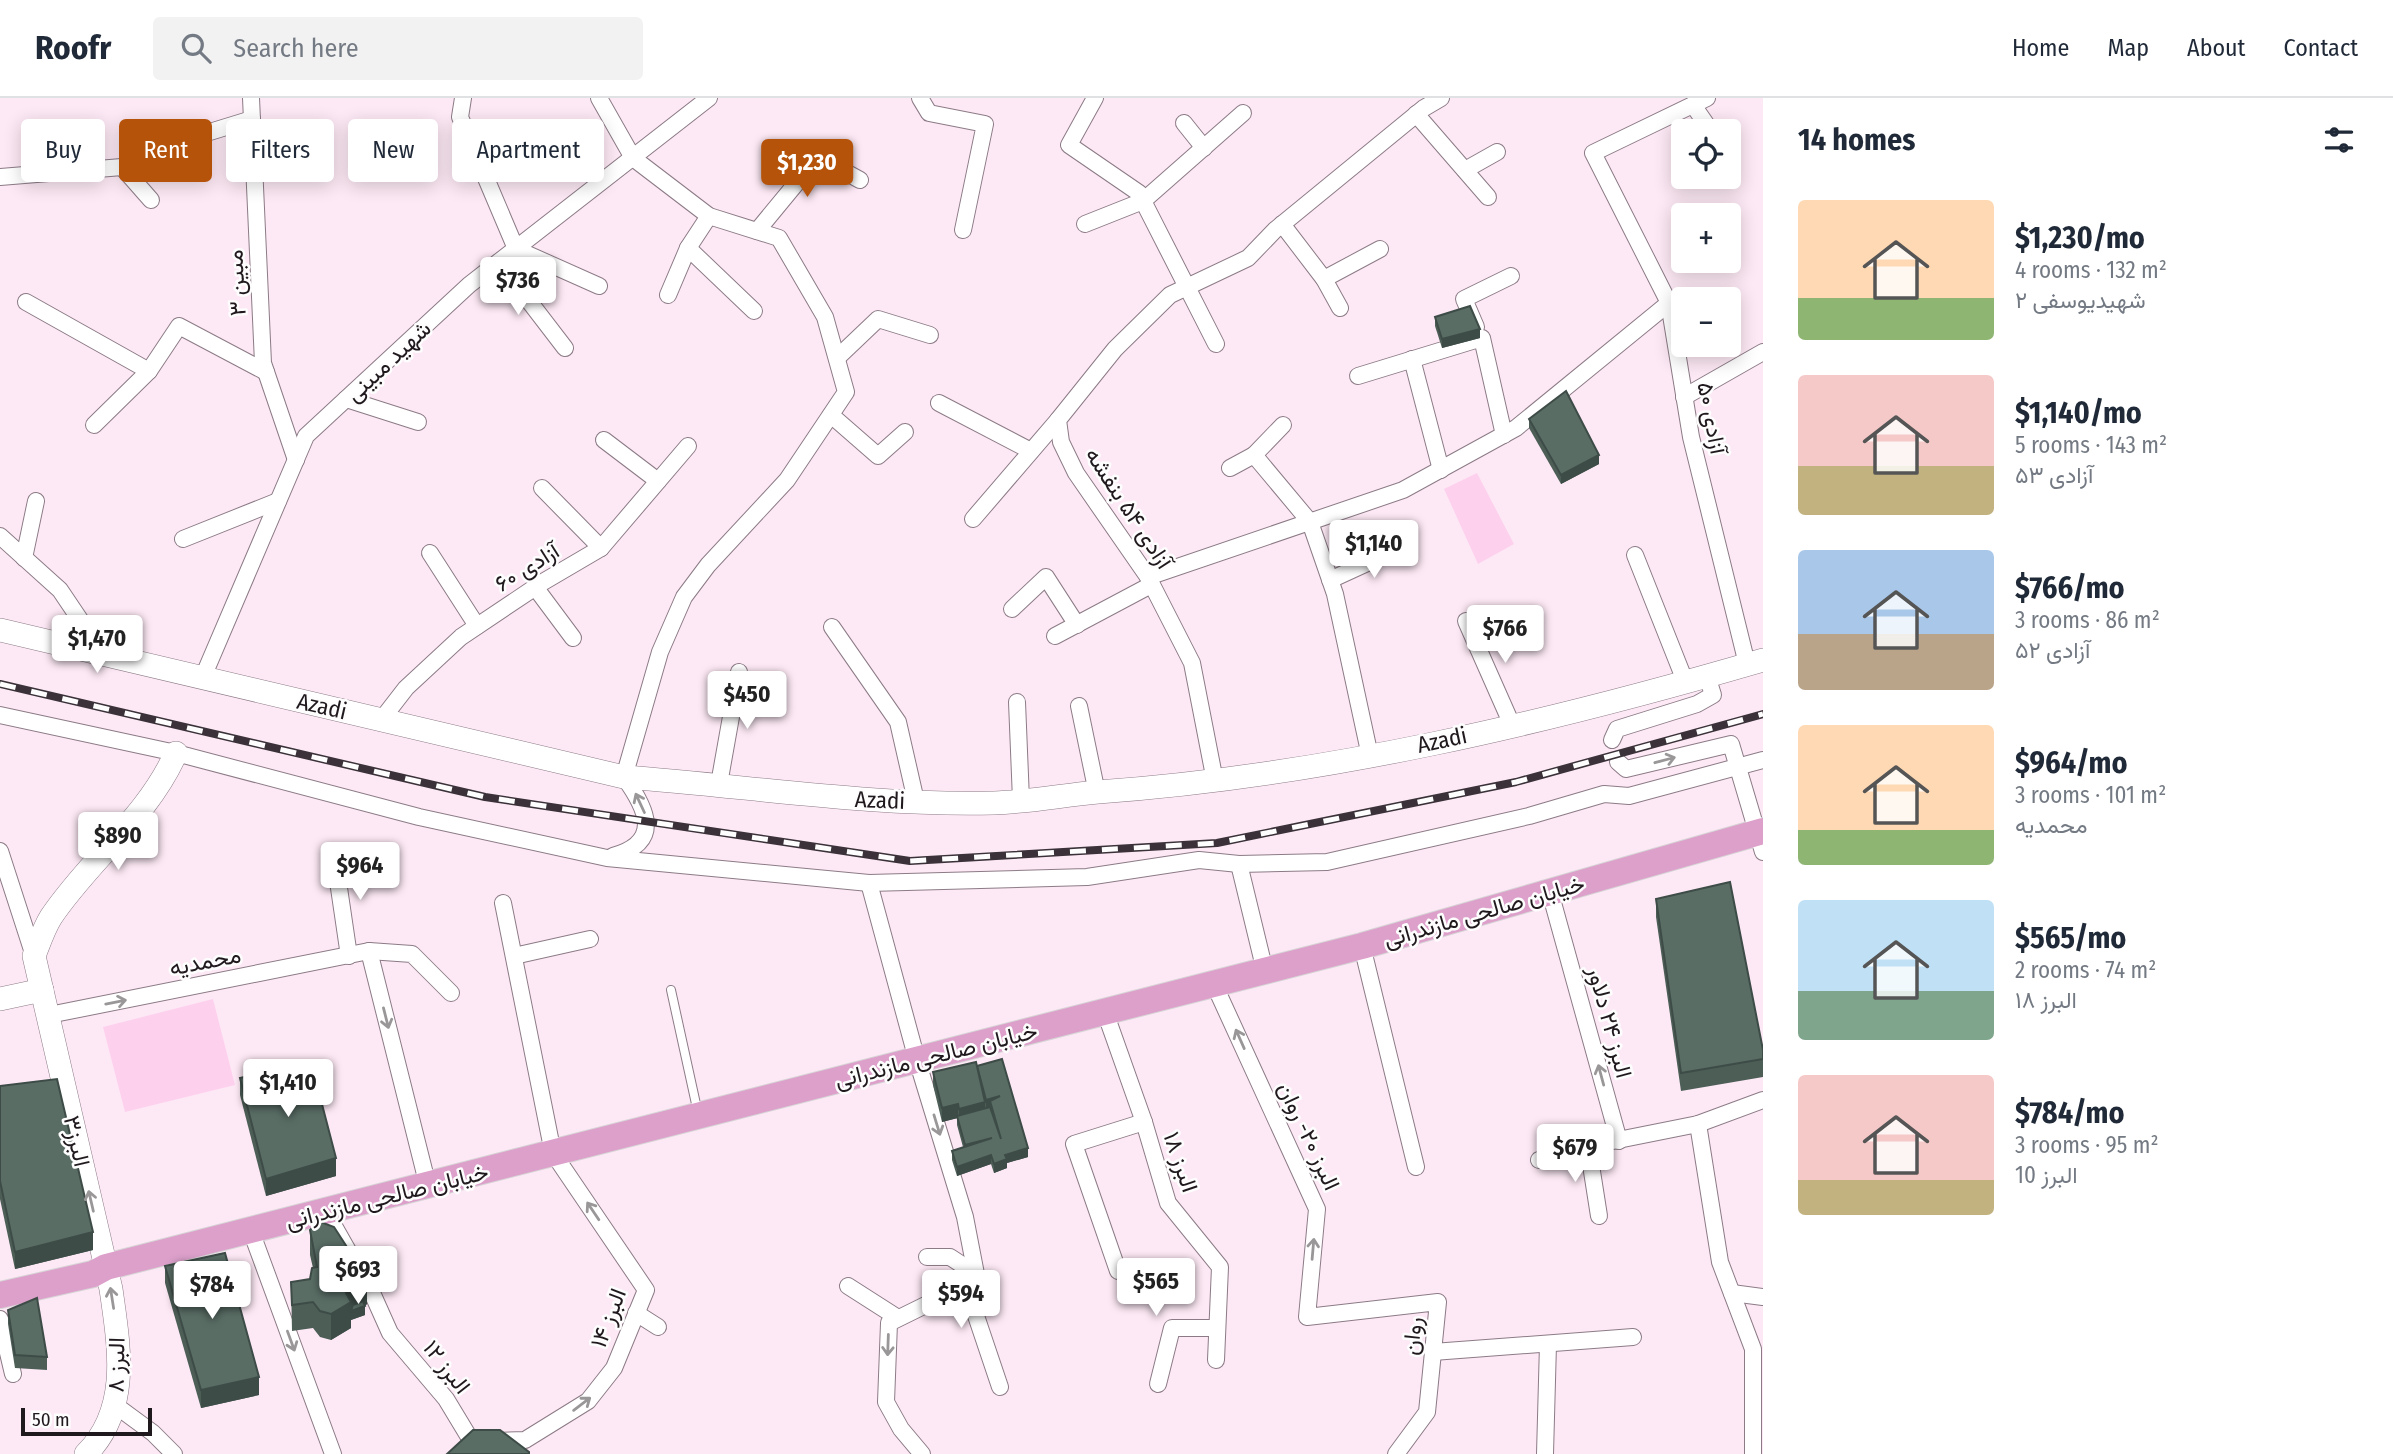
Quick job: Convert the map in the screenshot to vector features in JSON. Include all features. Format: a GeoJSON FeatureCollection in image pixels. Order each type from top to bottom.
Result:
{"type":"FeatureCollection","features":[{"type":"Feature","properties":{"kind":"main road","name":"Azadi"},"geometry":{"type":"LineString","coordinates":[[0,630],[624,777],[719,784],[825,798],[916,801],[1021,800],[1156,789],[1315,768],[1511,725],[1755,662]]}},
{"type":"Feature","properties":{"kind":"main road"},"geometry":{"type":"LineString","coordinates":[[48,1015],[34,956],[50,917],[129,827],[168,770],[176,753]]}},
{"type":"Feature","properties":{"kind":"main road","name":"خیابان صالحی مازندرانی"},"geometry":{"type":"LineString","coordinates":[[0,1295],[93,1274],[106,1267],[1362,946],[1550,892],[1761,839]]}},
{"type":"Feature","properties":{"kind":"main road"},"geometry":{"type":"LineString","coordinates":[[0,999],[42,990]]}},
{"type":"Feature","properties":{"kind":"main road","name":"البرز۳"},"geometry":{"type":"LineString","coordinates":[[48,1015],[106,1267]]}},
{"type":"Feature","properties":{"kind":"main road","name":"خیابان صالحی مازندرانی"},"geometry":{"type":"LineString","coordinates":[[0,1281],[93,1261],[106,1267]]}},
{"type":"Feature","properties":{"kind":"main road","name":"البرز ۸"},"geometry":{"type":"LineString","coordinates":[[96,1450],[119,1390],[118,1343],[106,1267]]}},
{"type":"Feature","properties":{"kind":"street","name":"مبین ۳"},"geometry":{"type":"LineString","coordinates":[[251,98],[252,119]]}},
{"type":"Feature","properties":{"kind":"street"},"geometry":{"type":"LineString","coordinates":[[463,98],[460,117],[516,249],[599,286]]}},
{"type":"Feature","properties":{"kind":"street"},"geometry":{"type":"LineString","coordinates":[[599,98],[634,158],[709,216],[779,239],[825,317],[846,392],[787,480],[708,565],[684,597],[660,652],[624,777],[641,800],[648,822],[641,841],[628,852],[607,858]]}},
{"type":"Feature","properties":{"kind":"street","name":"شهید مبینی"},"geometry":{"type":"LineString","coordinates":[[203,677],[306,436],[469,285],[709,98]]}},
{"type":"Feature","properties":{"kind":"street"},"geometry":{"type":"LineString","coordinates":[[920,98],[929,113],[985,124],[963,230]]}},
{"type":"Feature","properties":{"kind":"street"},"geometry":{"type":"LineString","coordinates":[[1095,98],[1069,145],[1139,193],[1185,288],[1216,344]]}},
{"type":"Feature","properties":{"kind":"street"},"geometry":{"type":"LineString","coordinates":[[973,519],[1115,349],[1170,295],[1248,258],[1282,224],[1416,114],[1441,98]]}},
{"type":"Feature","properties":{"kind":"street"},"geometry":{"type":"LineString","coordinates":[[1700,102],[1706,119]]}},
{"type":"Feature","properties":{"kind":"street","name":"آزادی ۵۰"},"geometry":{"type":"LineString","coordinates":[[1700,102],[1593,153],[1669,303],[1691,437],[1755,662]]}},
{"type":"Feature","properties":{"kind":"street"},"geometry":{"type":"LineString","coordinates":[[1085,224],[1143,201],[1243,113]]}},
{"type":"Feature","properties":{"kind":"street"},"geometry":{"type":"LineString","coordinates":[[1416,114],[1488,197]]}},
{"type":"Feature","properties":{"kind":"street"},"geometry":{"type":"LineString","coordinates":[[1184,123],[1204,148]]}},
{"type":"Feature","properties":{"kind":"street"},"geometry":{"type":"LineString","coordinates":[[1465,170],[1497,152]]}},
{"type":"Feature","properties":{"kind":"street"},"geometry":{"type":"LineString","coordinates":[[757,232],[818,157],[860,180]]}},
{"type":"Feature","properties":{"kind":"street"},"geometry":{"type":"LineString","coordinates":[[0,177],[119,167]]}},
{"type":"Feature","properties":{"kind":"street"},"geometry":{"type":"LineString","coordinates":[[135,182],[151,200]]}},
{"type":"Feature","properties":{"kind":"street","name":"مبین ۳"},"geometry":{"type":"LineString","coordinates":[[255,182],[263,363],[296,460]]}},
{"type":"Feature","properties":{"kind":"street"},"geometry":{"type":"LineString","coordinates":[[668,295],[688,248],[709,216]]}},
{"type":"Feature","properties":{"kind":"street"},"geometry":{"type":"LineString","coordinates":[[1282,224],[1324,279],[1340,308]]}},
{"type":"Feature","properties":{"kind":"street"},"geometry":{"type":"LineString","coordinates":[[688,248],[754,311]]}},
{"type":"Feature","properties":{"kind":"street"},"geometry":{"type":"LineString","coordinates":[[1324,279],[1380,249]]}},
{"type":"Feature","properties":{"kind":"street"},"geometry":{"type":"LineString","coordinates":[[499,262],[565,348]]}},
{"type":"Feature","properties":{"kind":"street"},"geometry":{"type":"LineString","coordinates":[[1504,435],[1482,338],[1464,299],[1511,276]]}},
{"type":"Feature","properties":{"kind":"street"},"geometry":{"type":"LineString","coordinates":[[26,302],[149,371]]}},
{"type":"Feature","properties":{"kind":"street"},"geometry":{"type":"LineString","coordinates":[[1055,636],[1150,581],[1403,491],[1504,435],[1669,303]]}},
{"type":"Feature","properties":{"kind":"street"},"geometry":{"type":"LineString","coordinates":[[837,358],[878,319],[930,335]]}},
{"type":"Feature","properties":{"kind":"street"},"geometry":{"type":"LineString","coordinates":[[94,425],[149,371],[178,326],[266,372]]}},
{"type":"Feature","properties":{"kind":"street"},"geometry":{"type":"LineString","coordinates":[[1358,376],[1482,338]]}},
{"type":"Feature","properties":{"kind":"street"},"geometry":{"type":"LineString","coordinates":[[1684,397],[1763,352]]}},
{"type":"Feature","properties":{"kind":"street"},"geometry":{"type":"LineString","coordinates":[[1412,359],[1441,470]]}},
{"type":"Feature","properties":{"kind":"street"},"geometry":{"type":"LineString","coordinates":[[346,399],[418,422]]}},
{"type":"Feature","properties":{"kind":"street"},"geometry":{"type":"LineString","coordinates":[[939,403],[1031,451]]}},
{"type":"Feature","properties":{"kind":"street"},"geometry":{"type":"LineString","coordinates":[[831,415],[878,456],[905,432]]}},
{"type":"Feature","properties":{"kind":"street","name":"آزادی ۵۴ بنفشه"},"geometry":{"type":"LineString","coordinates":[[1058,420],[1061,442],[1076,472],[1150,581],[1192,663],[1215,781]]}},
{"type":"Feature","properties":{"kind":"street"},"geometry":{"type":"LineString","coordinates":[[1230,468],[1254,455],[1283,425]]}},
{"type":"Feature","properties":{"kind":"street"},"geometry":{"type":"LineString","coordinates":[[604,440],[658,481]]}},
{"type":"Feature","properties":{"kind":"street","name":"آزادی ۶۰"},"geometry":{"type":"LineString","coordinates":[[382,719],[406,688],[461,637],[535,587],[601,548],[688,446]]}},
{"type":"Feature","properties":{"kind":"street"},"geometry":{"type":"LineString","coordinates":[[1254,455],[1310,522],[1330,580],[1370,755]]}},
{"type":"Feature","properties":{"kind":"street"},"geometry":{"type":"LineString","coordinates":[[542,488],[601,548]]}},
{"type":"Feature","properties":{"kind":"street"},"geometry":{"type":"LineString","coordinates":[[24,558],[36,501]]}},
{"type":"Feature","properties":{"kind":"street"},"geometry":{"type":"LineString","coordinates":[[183,539],[278,501]]}},
{"type":"Feature","properties":{"kind":"street"},"geometry":{"type":"LineString","coordinates":[[0,536],[60,590],[103,654]]}},
{"type":"Feature","properties":{"kind":"street"},"geometry":{"type":"LineString","coordinates":[[1330,580],[1402,547]]}},
{"type":"Feature","properties":{"kind":"street"},"geometry":{"type":"LineString","coordinates":[[430,553],[477,626]]}},
{"type":"Feature","properties":{"kind":"street"},"geometry":{"type":"LineString","coordinates":[[1612,740],[1617,729],[1697,704],[1713,695],[1696,679],[1635,555]]}},
{"type":"Feature","properties":{"kind":"street"},"geometry":{"type":"LineString","coordinates":[[1012,609],[1046,577],[1077,625]]}},
{"type":"Feature","properties":{"kind":"street"},"geometry":{"type":"LineString","coordinates":[[535,587],[573,638]]}},
{"type":"Feature","properties":{"kind":"street"},"geometry":{"type":"LineString","coordinates":[[1466,621],[1511,725]]}},
{"type":"Feature","properties":{"kind":"street"},"geometry":{"type":"LineString","coordinates":[[832,627],[898,722],[916,801]]}},
{"type":"Feature","properties":{"kind":"street"},"geometry":{"type":"LineString","coordinates":[[719,784],[739,672]]}},
{"type":"Feature","properties":{"kind":"street"},"geometry":{"type":"LineString","coordinates":[[1017,702],[1021,800]]}},
{"type":"Feature","properties":{"kind":"street"},"geometry":{"type":"LineString","coordinates":[[1079,706],[1097,793]]}},
{"type":"Feature","properties":{"kind":"street"},"geometry":{"type":"LineString","coordinates":[[0,715],[176,753],[419,817],[607,858],[869,883],[1087,877],[1199,860],[1239,864],[1327,862],[1529,816],[1604,794],[1629,796],[1763,760]]}},
{"type":"Feature","properties":{"kind":"street"},"geometry":{"type":"LineString","coordinates":[[1618,762],[1626,769],[1731,744],[1761,839]]}},
{"type":"Feature","properties":{"kind":"street"},"geometry":{"type":"LineString","coordinates":[[0,851],[34,956]]}},
{"type":"Feature","properties":{"kind":"street"},"geometry":{"type":"LineString","coordinates":[[334,853],[349,956]]}},
{"type":"Feature","properties":{"kind":"street"},"geometry":{"type":"LineString","coordinates":[[1239,864],[1265,971]]}},
{"type":"Feature","properties":{"kind":"street"},"geometry":{"type":"LineString","coordinates":[[869,883],[917,1060],[965,1217],[976,1274],[968,1292],[1000,1387]]}},
{"type":"Feature","properties":{"kind":"street","name":"البرز ۲۴ دلاور"},"geometry":{"type":"LineString","coordinates":[[1550,892],[1619,1141]]}},
{"type":"Feature","properties":{"kind":"street"},"geometry":{"type":"LineString","coordinates":[[503,903],[553,1153]]}},
{"type":"Feature","properties":{"kind":"street"},"geometry":{"type":"LineString","coordinates":[[514,956],[590,939]]}},
{"type":"Feature","properties":{"kind":"street"},"geometry":{"type":"LineString","coordinates":[[1362,946],[1416,1167]]}},
{"type":"Feature","properties":{"kind":"street"},"geometry":{"type":"LineString","coordinates":[[369,951],[428,1186]]}},
{"type":"Feature","properties":{"kind":"street","name":"محمدیه"},"geometry":{"type":"LineString","coordinates":[[48,1015],[369,951],[412,954],[451,993]]}},
{"type":"Feature","properties":{"kind":"street","name":"البرز ۲۰- روان"},"geometry":{"type":"LineString","coordinates":[[1214,984],[1317,1209],[1307,1317]]}},
{"type":"Feature","properties":{"kind":"street","name":"البرز ۱۸"},"geometry":{"type":"LineString","coordinates":[[1105,1012],[1144,1122],[1168,1203],[1220,1267],[1216,1360]]}},
{"type":"Feature","properties":{"kind":"street"},"geometry":{"type":"LineString","coordinates":[[1539,1160],[1588,1146],[1698,1124],[1763,1100]]}},
{"type":"Feature","properties":{"kind":"street"},"geometry":{"type":"LineString","coordinates":[[1118,1271],[1073,1144],[1144,1122]]}},
{"type":"Feature","properties":{"kind":"street"},"geometry":{"type":"LineString","coordinates":[[1698,1124],[1720,1262],[1753,1349],[1753,1454]]}},
{"type":"Feature","properties":{"kind":"street"},"geometry":{"type":"LineString","coordinates":[[1588,1146],[1599,1216]]}},
{"type":"Feature","properties":{"kind":"street","name":"البرز ۱۴"},"geometry":{"type":"LineString","coordinates":[[466,1445],[529,1447],[588,1402],[614,1368],[636,1313],[652,1287],[553,1153]]}},
{"type":"Feature","properties":{"kind":"street","name":"البرز ۱۲"},"geometry":{"type":"LineString","coordinates":[[326,1212],[373,1295],[390,1333],[446,1399],[466,1445]]}},
{"type":"Feature","properties":{"kind":"street"},"geometry":{"type":"LineString","coordinates":[[251,1231],[333,1454]]}},
{"type":"Feature","properties":{"kind":"street"},"geometry":{"type":"LineString","coordinates":[[927,1257],[950,1257],[976,1274]]}},
{"type":"Feature","properties":{"kind":"street"},"geometry":{"type":"LineString","coordinates":[[919,1453],[886,1402],[889,1323],[952,1292],[976,1274]]}},
{"type":"Feature","properties":{"kind":"street"},"geometry":{"type":"LineString","coordinates":[[848,1286],[898,1318]]}},
{"type":"Feature","properties":{"kind":"street"},"geometry":{"type":"LineString","coordinates":[[1732,1293],[1763,1297]]}},
{"type":"Feature","properties":{"kind":"street","name":"روان"},"geometry":{"type":"LineString","coordinates":[[1307,1317],[1438,1302],[1427,1412],[1396,1454]]}},
{"type":"Feature","properties":{"kind":"street"},"geometry":{"type":"LineString","coordinates":[[636,1313],[658,1327]]}},
{"type":"Feature","properties":{"kind":"street"},"geometry":{"type":"LineString","coordinates":[[0,1319],[13,1374]]}},
{"type":"Feature","properties":{"kind":"street"},"geometry":{"type":"LineString","coordinates":[[1158,1384],[1172,1328],[1217,1328]]}},
{"type":"Feature","properties":{"kind":"street"},"geometry":{"type":"LineString","coordinates":[[1433,1352],[1633,1337]]}},
{"type":"Feature","properties":{"kind":"street"},"geometry":{"type":"LineString","coordinates":[[1545,1454],[1548,1344]]}},
{"type":"Feature","properties":{"kind":"street"},"geometry":{"type":"LineString","coordinates":[[115,1405],[153,1433],[174,1454]]}},
{"type":"Feature","properties":{"kind":"lane"},"geometry":{"type":"LineString","coordinates":[[671,990],[699,1116]]}},
{"type":"Feature","properties":{"kind":"shaded area"},"geometry":{"type":"Polygon","coordinates":[[[1477,473],[1514,544],[1478,564],[1444,489],[1477,473]]]}},
{"type":"Feature","properties":{"kind":"shaded area"},"geometry":{"type":"Polygon","coordinates":[[[213,999],[235,1085],[125,1112],[103,1027],[213,999]]]}},
{"type":"Feature","properties":{"kind":"building"},"geometry":{"type":"Polygon","coordinates":[[[1470,306],[1480,329],[1442,339],[1435,317],[1470,306]]]}},
{"type":"Feature","properties":{"kind":"building"},"geometry":{"type":"Polygon","coordinates":[[[1566,391],[1599,455],[1561,475],[1529,419],[1566,391]]]}},
{"type":"Feature","properties":{"kind":"building"},"geometry":{"type":"Polygon","coordinates":[[[1730,882],[1763,1059],[1681,1073],[1656,899],[1730,882]]]}},
{"type":"Feature","properties":{"kind":"building"},"geometry":{"type":"Polygon","coordinates":[[[1002,1059],[1028,1148],[1005,1155],[1007,1159],[994,1164],[991,1155],[957,1167],[952,1151],[992,1138],[965,1145],[957,1116],[990,1107],[1001,1139],[990,1101],[1000,1096],[986,1100],[977,1066],[1002,1059]]]}},
{"type":"Feature","properties":{"kind":"building"},"geometry":{"type":"Polygon","coordinates":[[[311,1062],[336,1158],[266,1179],[240,1078],[311,1062]]]}},
{"type":"Feature","properties":{"kind":"building"},"geometry":{"type":"Polygon","coordinates":[[[976,1062],[985,1102],[959,1109],[958,1104],[942,1108],[933,1072],[976,1062]]]}},
{"type":"Feature","properties":{"kind":"building"},"geometry":{"type":"Polygon","coordinates":[[[57,1079],[93,1232],[15,1252],[0,1181],[0,1086],[57,1079]]]}},
{"type":"Feature","properties":{"kind":"building"},"geometry":{"type":"Polygon","coordinates":[[[318,1221],[334,1227],[367,1278],[346,1293],[351,1302],[331,1314],[320,1311],[313,1302],[292,1305],[291,1282],[310,1279],[312,1268],[317,1267],[310,1230],[318,1221]]]}},
{"type":"Feature","properties":{"kind":"building"},"geometry":{"type":"Polygon","coordinates":[[[225,1253],[259,1377],[201,1390],[165,1266],[225,1253]]]}},
{"type":"Feature","properties":{"kind":"building"},"geometry":{"type":"Polygon","coordinates":[[[37,1298],[47,1357],[15,1355],[8,1310],[37,1298]]]}},
{"type":"Feature","properties":{"kind":"building"},"geometry":{"type":"Polygon","coordinates":[[[363,1301],[365,1306],[351,1311],[353,1305],[363,1301]]]}},
{"type":"Feature","properties":{"kind":"building"},"geometry":{"type":"Polygon","coordinates":[[[473,1430],[500,1430],[529,1454],[447,1454],[473,1430]]]}},
{"type":"Feature","properties":{"kind":"railway"},"geometry":{"type":"LineString","coordinates":[[0,684],[485,797],[910,861],[1217,843],[1516,782],[1763,714]]}}]}
